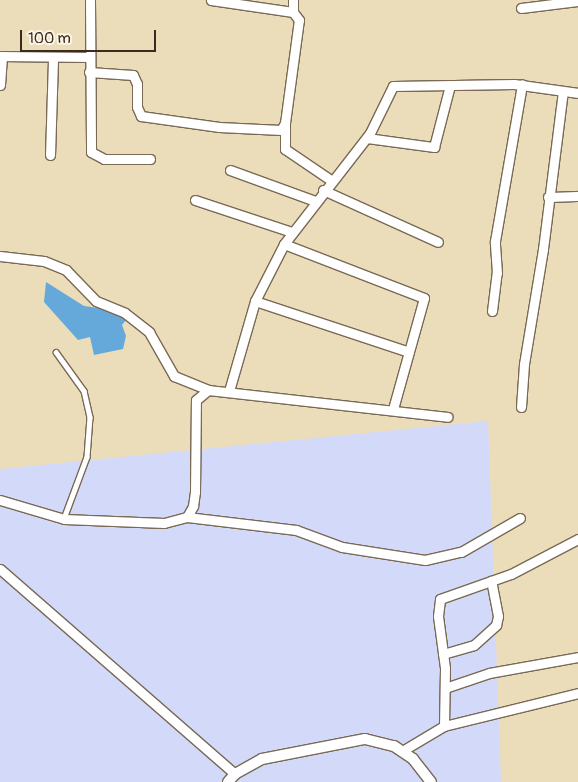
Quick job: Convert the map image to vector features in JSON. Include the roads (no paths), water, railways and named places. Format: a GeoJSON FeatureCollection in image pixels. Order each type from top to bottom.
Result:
{"type":"FeatureCollection","features":[{"type":"Feature","properties":{"kind":"street"},"geometry":{"type":"LineString","coordinates":[[90,0],[91,152],[104,159],[150,159]]}},
{"type":"Feature","properties":{"kind":"street"},"geometry":{"type":"LineString","coordinates":[[211,0],[292,12]]}},
{"type":"Feature","properties":{"kind":"street"},"geometry":{"type":"LineString","coordinates":[[292,0],[292,12],[300,24],[285,124],[285,149],[332,181]]}},
{"type":"Feature","properties":{"kind":"street"},"geometry":{"type":"LineString","coordinates":[[522,8],[578,1]]}},
{"type":"Feature","properties":{"kind":"street"},"geometry":{"type":"LineString","coordinates":[[0,85],[1,56],[89,57]]}},
{"type":"Feature","properties":{"kind":"street"},"geometry":{"type":"LineString","coordinates":[[50,155],[53,57]]}},
{"type":"Feature","properties":{"kind":"street"},"geometry":{"type":"LineString","coordinates":[[89,72],[133,75],[137,84],[138,112],[147,118],[275,130],[281,130],[285,124]]}},
{"type":"Feature","properties":{"kind":"street"},"geometry":{"type":"LineString","coordinates":[[492,311],[496,273],[495,241],[522,84]]}},
{"type":"Feature","properties":{"kind":"street"},"geometry":{"type":"LineString","coordinates":[[229,391],[255,301],[284,244],[322,190],[332,181],[367,138],[393,86],[522,84],[578,93]]}},
{"type":"Feature","properties":{"kind":"street"},"geometry":{"type":"LineString","coordinates":[[367,138],[434,147],[450,85]]}},
{"type":"Feature","properties":{"kind":"street"},"geometry":{"type":"LineString","coordinates":[[521,407],[524,364],[543,249],[548,197],[563,91]]}},
{"type":"Feature","properties":{"kind":"street"},"geometry":{"type":"LineString","coordinates":[[230,170],[314,201]]}},
{"type":"Feature","properties":{"kind":"street"},"geometry":{"type":"LineString","coordinates":[[322,190],[438,242]]}},
{"type":"Feature","properties":{"kind":"street"},"geometry":{"type":"LineString","coordinates":[[548,197],[578,196]]}},
{"type":"Feature","properties":{"kind":"street"},"geometry":{"type":"LineString","coordinates":[[195,200],[292,232]]}},
{"type":"Feature","properties":{"kind":"street"},"geometry":{"type":"LineString","coordinates":[[284,244],[424,298],[393,409]]}},
{"type":"Feature","properties":{"kind":"street"},"geometry":{"type":"LineString","coordinates":[[0,256],[44,261],[66,270],[96,300],[125,313],[149,332],[174,376],[208,390],[393,409],[447,417]]}},
{"type":"Feature","properties":{"kind":"street"},"geometry":{"type":"LineString","coordinates":[[255,301],[409,352]]}},
{"type":"Feature","properties":{"kind":"street"},"geometry":{"type":"LineString","coordinates":[[187,517],[193,506],[195,492],[196,400],[208,390]]}},
{"type":"Feature","properties":{"kind":"street"},"geometry":{"type":"LineString","coordinates":[[0,500],[64,519],[164,523],[187,517],[296,530],[342,547],[425,560],[461,552],[520,518]]}},
{"type":"Feature","properties":{"kind":"street"},"geometry":{"type":"LineString","coordinates":[[444,726],[446,688],[438,616],[440,599],[528,566],[578,539]]}},
{"type":"Feature","properties":{"kind":"street"},"geometry":{"type":"LineString","coordinates":[[0,569],[232,778],[262,760],[365,739],[394,746],[402,751],[413,759],[431,782]]}},
{"type":"Feature","properties":{"kind":"street"},"geometry":{"type":"LineString","coordinates":[[443,654],[474,645],[496,625],[498,616],[491,581]]}},
{"type":"Feature","properties":{"kind":"street"},"geometry":{"type":"LineString","coordinates":[[446,688],[489,673],[578,657]]}},
{"type":"Feature","properties":{"kind":"street"},"geometry":{"type":"LineString","coordinates":[[402,751],[444,726],[578,693]]}},
{"type":"Feature","properties":{"kind":"lane"},"geometry":{"type":"LineString","coordinates":[[56,352],[84,391],[90,417],[87,457],[64,519]]}},
{"type":"Feature","properties":{"kind":"water"},"geometry":{"type":"Polygon","coordinates":[[[46,282],[84,306],[107,309],[127,319],[122,325],[126,336],[123,349],[94,355],[90,337],[78,340],[44,302],[46,282]]]}}]}
